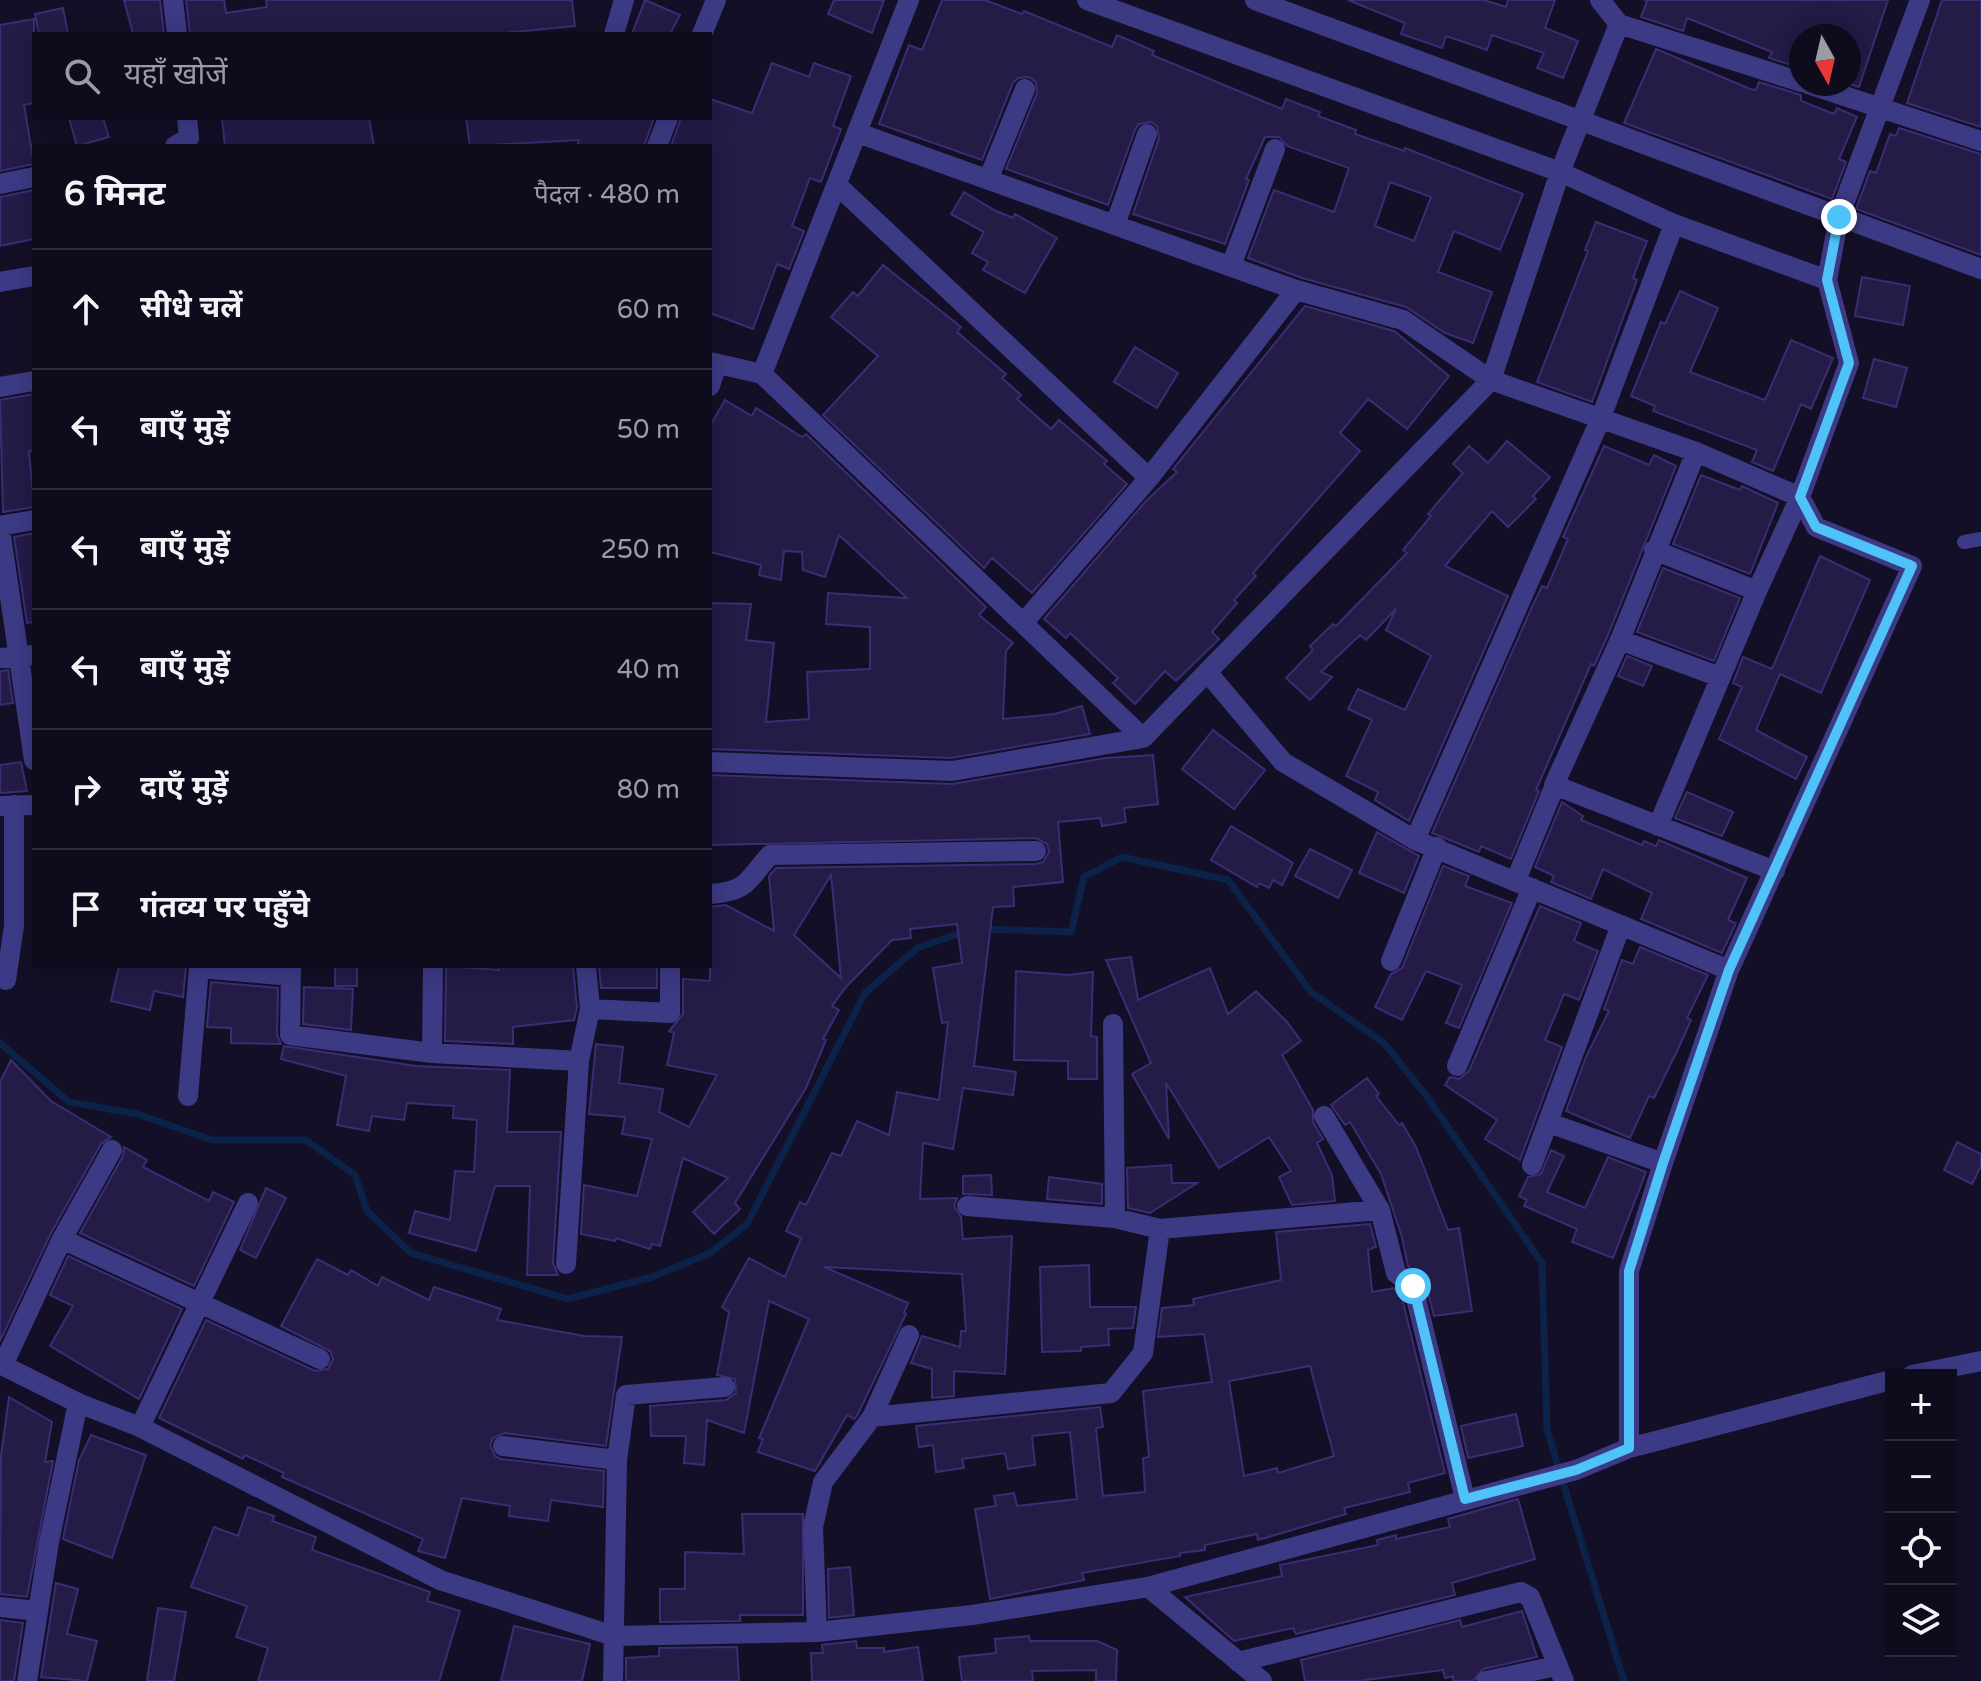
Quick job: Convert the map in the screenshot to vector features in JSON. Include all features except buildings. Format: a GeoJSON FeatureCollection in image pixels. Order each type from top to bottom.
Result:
{"type":"FeatureCollection","features":[{"type":"Feature","properties":{"kind":"street"},"geometry":{"type":"LineString","coordinates":[[173,0],[177,32]]}},
{"type":"Feature","properties":{"kind":"street"},"geometry":{"type":"LineString","coordinates":[[615,32],[624,0]]}},
{"type":"Feature","properties":{"kind":"street"},"geometry":{"type":"LineString","coordinates":[[703,32],[716,0]]}},
{"type":"Feature","properties":{"kind":"street"},"geometry":{"type":"LineString","coordinates":[[762,374],[909,0]]}},
{"type":"Feature","properties":{"kind":"street"},"geometry":{"type":"LineString","coordinates":[[1087,0],[1560,172],[1674,224],[1827,280]]}},
{"type":"Feature","properties":{"kind":"street"},"geometry":{"type":"LineString","coordinates":[[1255,0],[1981,269]]}},
{"type":"Feature","properties":{"kind":"street"},"geometry":{"type":"LineString","coordinates":[[1600,0],[1619,24],[1789,78]]}},
{"type":"Feature","properties":{"kind":"street"},"geometry":{"type":"LineString","coordinates":[[1658,826],[1800,497],[1849,363],[1827,280],[1839,217],[1920,0]]}},
{"type":"Feature","properties":{"kind":"street"},"geometry":{"type":"LineString","coordinates":[[712,762],[952,771],[1143,738],[1491,380],[1560,172],[1619,24]]}},
{"type":"Feature","properties":{"kind":"street"},"geometry":{"type":"LineString","coordinates":[[988,180],[1025,89]]}},
{"type":"Feature","properties":{"kind":"street"},"geometry":{"type":"LineString","coordinates":[[1845,96],[1981,141]]}},
{"type":"Feature","properties":{"kind":"street"},"geometry":{"type":"LineString","coordinates":[[178,144],[189,138],[187,120]]}},
{"type":"Feature","properties":{"kind":"street"},"geometry":{"type":"LineString","coordinates":[[658,144],[667,120]]}},
{"type":"Feature","properties":{"kind":"street"},"geometry":{"type":"LineString","coordinates":[[858,133],[1296,290],[1403,320],[1491,380],[1696,452],[1800,497],[1816,527],[1912,566],[1729,970],[1663,1163],[1629,1271],[1629,1448]]}},
{"type":"Feature","properties":{"kind":"street"},"geometry":{"type":"LineString","coordinates":[[1115,225],[1147,134]]}},
{"type":"Feature","properties":{"kind":"street"},"geometry":{"type":"LineString","coordinates":[[1231,266],[1275,149]]}},
{"type":"Feature","properties":{"kind":"street"},"geometry":{"type":"LineString","coordinates":[[0,184],[32,177]]}},
{"type":"Feature","properties":{"kind":"street"},"geometry":{"type":"LineString","coordinates":[[837,185],[1149,478]]}},
{"type":"Feature","properties":{"kind":"street"},"geometry":{"type":"LineString","coordinates":[[1415,840],[1600,420],[1674,224]]}},
{"type":"Feature","properties":{"kind":"street"},"geometry":{"type":"LineString","coordinates":[[0,282],[32,276]]}},
{"type":"Feature","properties":{"kind":"street"},"geometry":{"type":"LineString","coordinates":[[1024,622],[1149,478],[1296,290]]}},
{"type":"Feature","properties":{"kind":"street"},"geometry":{"type":"LineString","coordinates":[[713,363],[762,374],[1143,738]]}},
{"type":"Feature","properties":{"kind":"street"},"geometry":{"type":"LineString","coordinates":[[0,387],[32,381]]}},
{"type":"Feature","properties":{"kind":"street"},"geometry":{"type":"LineString","coordinates":[[1457,1066],[1524,884],[1555,785],[1620,640],[1696,452]]}},
{"type":"Feature","properties":{"kind":"street"},"geometry":{"type":"LineString","coordinates":[[32,520],[0,527],[32,748]]}},
{"type":"Feature","properties":{"kind":"street"},"geometry":{"type":"LineString","coordinates":[[1776,551],[1816,527]]}},
{"type":"Feature","properties":{"kind":"street"},"geometry":{"type":"LineString","coordinates":[[1654,550],[1757,591]]}},
{"type":"Feature","properties":{"kind":"street"},"geometry":{"type":"LineString","coordinates":[[1620,640],[1720,677]]}},
{"type":"Feature","properties":{"kind":"street"},"geometry":{"type":"LineString","coordinates":[[1208,673],[1283,762],[1415,840],[1729,970]]}},
{"type":"Feature","properties":{"kind":"street"},"geometry":{"type":"LineString","coordinates":[[1555,785],[1775,871]]}},
{"type":"Feature","properties":{"kind":"street"},"geometry":{"type":"LineString","coordinates":[[6,980],[14,926],[16,805]]}},
{"type":"Feature","properties":{"kind":"street"},"geometry":{"type":"LineString","coordinates":[[1391,961],[1437,847]]}},
{"type":"Feature","properties":{"kind":"street"},"geometry":{"type":"LineString","coordinates":[[712,894],[734,892],[746,887],[770,855],[1036,851]]}},
{"type":"Feature","properties":{"kind":"street"},"geometry":{"type":"LineString","coordinates":[[1532,1165],[1621,925]]}},
{"type":"Feature","properties":{"kind":"street"},"geometry":{"type":"LineString","coordinates":[[188,1096],[199,968],[291,971],[290,1035],[432,1053],[579,1061]]}},
{"type":"Feature","properties":{"kind":"street"},"geometry":{"type":"LineString","coordinates":[[432,1053],[433,968]]}},
{"type":"Feature","properties":{"kind":"street"},"geometry":{"type":"LineString","coordinates":[[566,1264],[579,1061],[590,1009],[586,968]]}},
{"type":"Feature","properties":{"kind":"street"},"geometry":{"type":"LineString","coordinates":[[590,1009],[670,1013],[670,968]]}},
{"type":"Feature","properties":{"kind":"street"},"geometry":{"type":"LineString","coordinates":[[1113,1024],[1115,1218]]}},
{"type":"Feature","properties":{"kind":"street"},"geometry":{"type":"LineString","coordinates":[[1324,1116],[1380,1210],[1396,1273],[1413,1286],[1465,1499]]}},
{"type":"Feature","properties":{"kind":"street"},"geometry":{"type":"LineString","coordinates":[[1549,1123],[1663,1163]]}},
{"type":"Feature","properties":{"kind":"street"},"geometry":{"type":"LineString","coordinates":[[112,1150],[62,1239],[2,1365],[78,1403],[140,1427],[440,1580],[614,1636],[817,1632],[972,1615],[1148,1587],[1576,1470],[1629,1448],[1885,1382]]}},
{"type":"Feature","properties":{"kind":"street"},"geometry":{"type":"LineString","coordinates":[[140,1427],[248,1203]]}},
{"type":"Feature","properties":{"kind":"street"},"geometry":{"type":"LineString","coordinates":[[967,1206],[1115,1218],[1160,1229],[1380,1210]]}},
{"type":"Feature","properties":{"kind":"street"},"geometry":{"type":"LineString","coordinates":[[872,1417],[1111,1393],[1143,1353],[1160,1229]]}},
{"type":"Feature","properties":{"kind":"street"},"geometry":{"type":"LineString","coordinates":[[62,1239],[203,1301],[320,1359]]}},
{"type":"Feature","properties":{"kind":"street"},"geometry":{"type":"LineString","coordinates":[[817,1632],[813,1527],[823,1482],[872,1417],[909,1335]]}},
{"type":"Feature","properties":{"kind":"street"},"geometry":{"type":"LineString","coordinates":[[1942,1369],[1981,1361]]}},
{"type":"Feature","properties":{"kind":"street"},"geometry":{"type":"LineString","coordinates":[[613,1681],[617,1460],[626,1395],[725,1387]]}},
{"type":"Feature","properties":{"kind":"street"},"geometry":{"type":"LineString","coordinates":[[27,1681],[37,1611],[78,1403]]}},
{"type":"Feature","properties":{"kind":"street"},"geometry":{"type":"LineString","coordinates":[[503,1446],[617,1460]]}},
{"type":"Feature","properties":{"kind":"street"},"geometry":{"type":"LineString","coordinates":[[1148,1587],[1262,1681]]}},
{"type":"Feature","properties":{"kind":"street"},"geometry":{"type":"LineString","coordinates":[[1238,1662],[1521,1592],[1530,1597],[1560,1673],[1486,1681]]}},
{"type":"Feature","properties":{"kind":"street"},"geometry":{"type":"LineString","coordinates":[[0,1607],[37,1611]]}},
{"type":"Feature","properties":{"kind":"lane"},"geometry":{"type":"LineString","coordinates":[[1964,542],[1981,539]]}},
{"type":"Feature","properties":{"kind":"waterway"},"geometry":{"type":"LineString","coordinates":[[984,929],[1071,932],[1084,877],[1122,857],[1228,880],[1311,992],[1384,1043],[1425,1094],[1542,1263],[1547,1430],[1624,1681]]}},
{"type":"Feature","properties":{"kind":"waterway"},"geometry":{"type":"LineString","coordinates":[[0,1043],[69,1102],[137,1114],[212,1140],[306,1140],[355,1175],[367,1211],[411,1253],[568,1299],[652,1277],[710,1253],[747,1224],[865,993],[917,948],[964,932]]}},
{"type":"Feature","properties":{"kind":"route"},"geometry":{"type":"LineString","coordinates":[[1413,1286],[1465,1499],[1576,1470],[1629,1448],[1629,1271],[1663,1163],[1729,970],[1912,566],[1816,527],[1800,497],[1849,363],[1827,280],[1839,217]]}}]}
